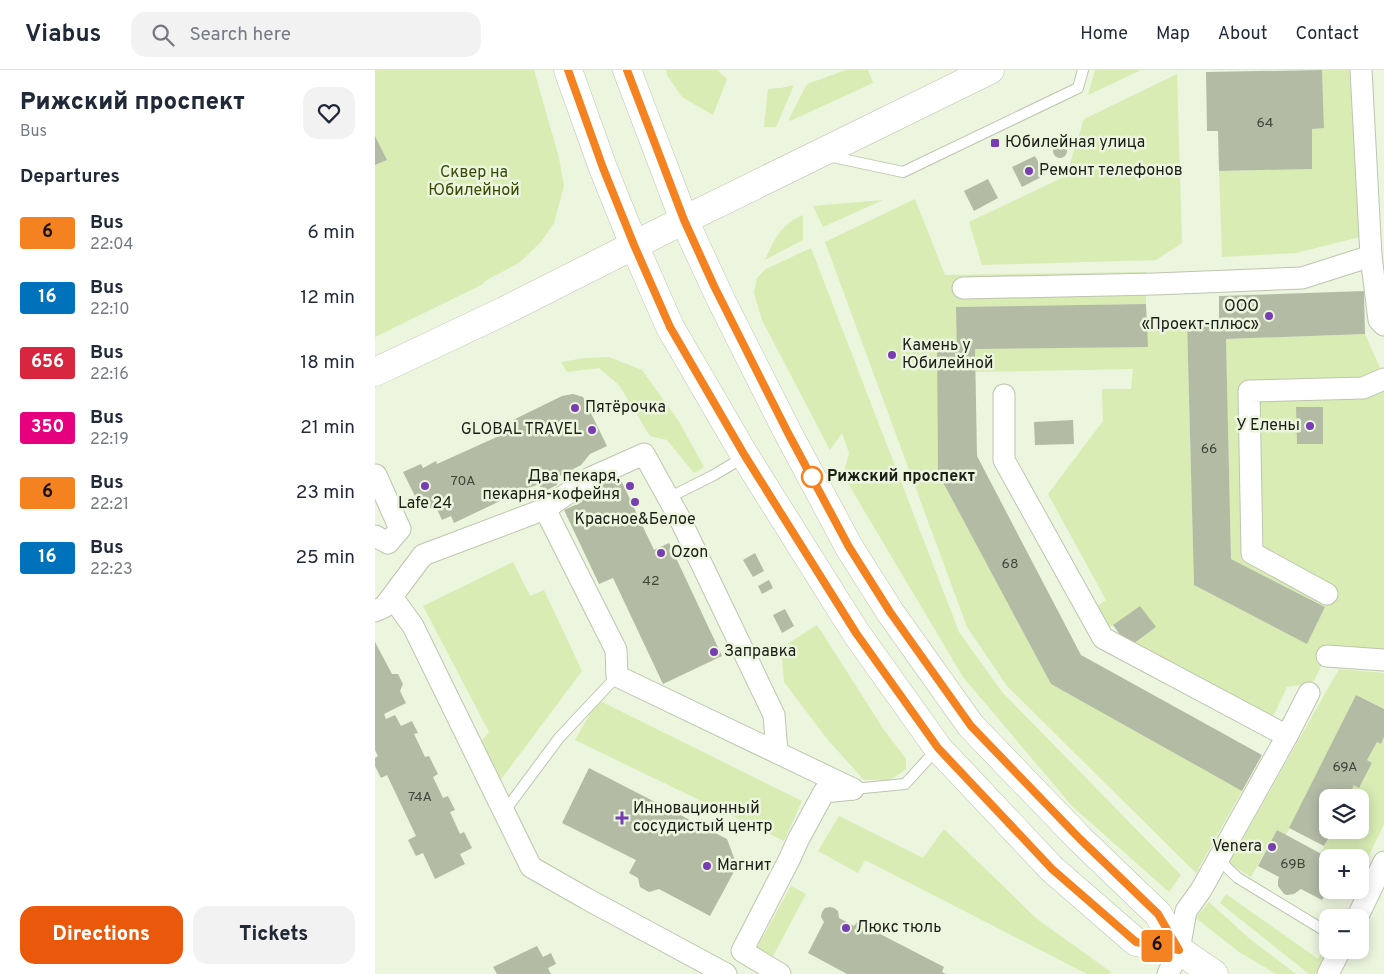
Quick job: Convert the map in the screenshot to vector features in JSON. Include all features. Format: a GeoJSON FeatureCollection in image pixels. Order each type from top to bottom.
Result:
{"type":"FeatureCollection","features":[{"type":"Feature","properties":{"kind":"main road"},"geometry":{"type":"LineString","coordinates":[[568,70],[603,168],[670,327],[745,456],[856,633],[938,748],[1052,869],[1136,942],[1174,962],[1214,974]]}},
{"type":"Feature","properties":{"kind":"main road"},"geometry":{"type":"LineString","coordinates":[[627,70],[684,220],[722,302],[788,433],[849,547],[890,612],[971,726],[1080,839],[1158,914],[1174,962]]}},
{"type":"Feature","properties":{"kind":"main road"},"geometry":{"type":"LineString","coordinates":[[375,372],[504,311],[989,70]]}},
{"type":"Feature","properties":{"kind":"street"},"geometry":{"type":"LineString","coordinates":[[1361,70],[1371,256],[1379,320],[1384,325]]}},
{"type":"Feature","properties":{"kind":"street"},"geometry":{"type":"LineString","coordinates":[[963,288],[1155,284],[1302,278],[1371,256]]}},
{"type":"Feature","properties":{"kind":"street"},"geometry":{"type":"LineString","coordinates":[[1327,594],[1252,553],[1249,391],[1363,388],[1384,380]]}},
{"type":"Feature","properties":{"kind":"street"},"geometry":{"type":"LineString","coordinates":[[1004,394],[1004,460],[1103,638],[1287,736]]}},
{"type":"Feature","properties":{"kind":"street"},"geometry":{"type":"LineString","coordinates":[[375,611],[384,607],[423,555],[545,509],[590,478],[644,454],[680,519],[774,715],[777,752]]}},
{"type":"Feature","properties":{"kind":"street"},"geometry":{"type":"LineString","coordinates":[[375,536],[387,543],[400,529],[376,475]]}},
{"type":"Feature","properties":{"kind":"street"},"geometry":{"type":"LineString","coordinates":[[545,509],[616,650],[617,676],[853,789]]}},
{"type":"Feature","properties":{"kind":"street"},"geometry":{"type":"LineString","coordinates":[[392,596],[413,626],[531,867],[727,974],[742,951],[824,792],[853,789]]}},
{"type":"Feature","properties":{"kind":"street"},"geometry":{"type":"LineString","coordinates":[[1327,656],[1384,660]]}},
{"type":"Feature","properties":{"kind":"street"},"geometry":{"type":"LineString","coordinates":[[1174,962],[1186,911],[1201,890],[1218,860],[1309,693]]}},
{"type":"Feature","properties":{"kind":"street"},"geometry":{"type":"LineString","coordinates":[[1361,909],[1384,862]]}},
{"type":"Feature","properties":{"kind":"street"},"geometry":{"type":"LineString","coordinates":[[742,951],[780,974]]}},
{"type":"Feature","properties":{"kind":"street"},"geometry":{"type":"LineString","coordinates":[[1328,974],[1336,959]]}},
{"type":"Feature","properties":{"kind":"lane"},"geometry":{"type":"LineString","coordinates":[[820,154],[903,172],[1078,88],[1083,70]]}},
{"type":"Feature","properties":{"kind":"lane"},"geometry":{"type":"LineString","coordinates":[[668,498],[715,475],[745,456]]}},
{"type":"Feature","properties":{"kind":"lane"},"geometry":{"type":"LineString","coordinates":[[504,813],[559,738],[617,676]]}},
{"type":"Feature","properties":{"kind":"lane"},"geometry":{"type":"LineString","coordinates":[[853,789],[905,784],[938,748]]}},
{"type":"Feature","properties":{"kind":"lane"},"geometry":{"type":"LineString","coordinates":[[1218,860],[1238,878],[1319,927]]}},
{"type":"Feature","properties":{"kind":"green space","name":"Сквер на Юбилейной"},"geometry":{"type":"Polygon","coordinates":[[[375,70],[534,70],[559,158],[564,186],[554,223],[541,242],[519,263],[485,281],[483,284],[375,337],[375,165],[387,160],[375,136],[375,70]]]}},
{"type":"Feature","properties":{"kind":"green space"},"geometry":{"type":"Polygon","coordinates":[[[666,70],[717,70],[727,79],[713,115],[682,97],[667,75],[666,70]]]}},
{"type":"Feature","properties":{"kind":"green space"},"geometry":{"type":"Polygon","coordinates":[[[846,70],[868,70],[873,83],[790,121],[789,119],[807,84],[846,70]]]}},
{"type":"Feature","properties":{"kind":"green space"},"geometry":{"type":"Polygon","coordinates":[[[1095,70],[1141,70],[1088,95],[1095,70]]]}},
{"type":"Feature","properties":{"kind":"green space"},"geometry":{"type":"Polygon","coordinates":[[[1322,70],[1350,70],[1360,237],[1296,253],[1222,257],[1219,171],[1312,169],[1312,129],[1324,128],[1322,70]]]}},
{"type":"Feature","properties":{"kind":"green space"},"geometry":{"type":"Polygon","coordinates":[[[1177,74],[1182,243],[1156,260],[982,265],[969,222],[1066,176],[1084,119],[1177,74]]]}},
{"type":"Feature","properties":{"kind":"green space"},"geometry":{"type":"Polygon","coordinates":[[[794,85],[776,127],[764,127],[768,89],[794,85]]]}},
{"type":"Feature","properties":{"kind":"green space"},"geometry":{"type":"Polygon","coordinates":[[[915,199],[945,275],[1146,272],[1146,304],[957,307],[957,350],[937,351],[938,473],[1051,684],[1242,791],[1196,873],[1007,686],[967,627],[825,242],[915,199]]]}},
{"type":"Feature","properties":{"kind":"green space"},"geometry":{"type":"Polygon","coordinates":[[[883,200],[823,227],[813,206],[883,200]]]}},
{"type":"Feature","properties":{"kind":"green space"},"geometry":{"type":"Polygon","coordinates":[[[803,215],[803,240],[765,260],[779,233],[789,223],[803,215]]]}},
{"type":"Feature","properties":{"kind":"green space"},"geometry":{"type":"Polygon","coordinates":[[[811,248],[959,632],[1002,692],[1181,875],[1169,892],[1072,806],[963,677],[843,475],[849,453],[842,433],[830,450],[762,320],[754,293],[757,278],[766,269],[811,248]]]}},
{"type":"Feature","properties":{"kind":"green space"},"geometry":{"type":"Polygon","coordinates":[[[1147,322],[1187,322],[1194,585],[1307,643],[1325,607],[1231,559],[1226,339],[1365,334],[1384,377],[1384,654],[1329,650],[1313,683],[1287,687],[1270,723],[1129,647],[1155,628],[1140,606],[1106,630],[1094,608],[1106,600],[1048,494],[1103,421],[1102,389],[1131,389],[1133,369],[976,372],[975,349],[1147,322]]]}},
{"type":"Feature","properties":{"kind":"green space"},"geometry":{"type":"Polygon","coordinates":[[[609,357],[642,370],[678,420],[704,467],[694,473],[667,440],[650,436],[619,385],[599,368],[567,372],[561,362],[609,357]]]}},
{"type":"Feature","properties":{"kind":"green space"},"geometry":{"type":"Polygon","coordinates":[[[513,562],[530,596],[544,590],[582,671],[499,782],[477,746],[489,732],[423,606],[513,562]]]}},
{"type":"Feature","properties":{"kind":"green space"},"geometry":{"type":"Polygon","coordinates":[[[817,625],[884,730],[906,759],[906,769],[890,780],[864,780],[828,740],[784,682],[781,648],[817,625]]]}},
{"type":"Feature","properties":{"kind":"green space"},"geometry":{"type":"Polygon","coordinates":[[[1339,669],[1384,673],[1384,709],[1356,695],[1286,835],[1277,830],[1251,877],[1229,863],[1339,669]]]}},
{"type":"Feature","properties":{"kind":"green space"},"geometry":{"type":"Polygon","coordinates":[[[598,700],[802,801],[784,841],[575,740],[598,700]]]}},
{"type":"Feature","properties":{"kind":"green space"},"geometry":{"type":"Polygon","coordinates":[[[1384,737],[1384,824],[1369,856],[1369,849],[1323,849],[1328,839],[1369,839],[1369,789],[1352,789],[1354,785],[1360,787],[1372,763],[1367,760],[1377,742],[1381,744],[1384,737]]]}},
{"type":"Feature","properties":{"kind":"green space"},"geometry":{"type":"Polygon","coordinates":[[[839,816],[923,858],[944,829],[1037,919],[1111,972],[1110,974],[1087,974],[865,860],[858,873],[818,851],[839,816]]]}},
{"type":"Feature","properties":{"kind":"green space"},"geometry":{"type":"Polygon","coordinates":[[[791,886],[806,894],[772,958],[756,949],[791,886]]]}},
{"type":"Feature","properties":{"kind":"green space"},"geometry":{"type":"Polygon","coordinates":[[[1226,894],[1318,959],[1319,957],[1319,959],[1332,959],[1324,974],[1309,974],[1220,903],[1226,894]]]}},
{"type":"Feature","properties":{"kind":"green space"},"geometry":{"type":"Polygon","coordinates":[[[1209,902],[1250,939],[1296,974],[1276,974],[1239,952],[1196,918],[1209,902]]]}},
{"type":"Feature","properties":{"kind":"building"},"geometry":{"type":"Polygon","coordinates":[[[1322,70],[1324,128],[1312,129],[1312,169],[1219,171],[1218,131],[1207,131],[1206,72],[1322,70]]]}},
{"type":"Feature","properties":{"kind":"building"},"geometry":{"type":"Polygon","coordinates":[[[375,136],[387,160],[375,165],[375,136]]]}},
{"type":"Feature","properties":{"kind":"building"},"geometry":{"type":"Polygon","coordinates":[[[1060,144],[1065,146],[1067,151],[1065,156],[1060,158],[1055,156],[1053,151],[1055,146],[1060,144]]]}},
{"type":"Feature","properties":{"kind":"building","name":"Ремонт телефонов"},"geometry":{"type":"Polygon","coordinates":[[[1035,156],[1045,175],[1022,187],[1012,167],[1035,156]]]}},
{"type":"Feature","properties":{"kind":"building"},"geometry":{"type":"Polygon","coordinates":[[[988,179],[998,198],[974,211],[964,191],[988,179]]]}},
{"type":"Feature","properties":{"kind":"building"},"geometry":{"type":"Polygon","coordinates":[[[1364,291],[1365,334],[1226,339],[1231,559],[1325,607],[1307,644],[1194,585],[1187,322],[1219,321],[1219,296],[1364,291]]]}},
{"type":"Feature","properties":{"kind":"building"},"geometry":{"type":"Polygon","coordinates":[[[1146,304],[1148,347],[975,349],[977,456],[1081,655],[1262,755],[1242,791],[1051,684],[938,473],[937,350],[957,350],[956,307],[1146,304]]]}},
{"type":"Feature","properties":{"kind":"building"},"geometry":{"type":"Polygon","coordinates":[[[573,394],[583,397],[607,446],[590,454],[581,465],[560,476],[557,485],[547,490],[537,485],[523,490],[454,523],[451,516],[442,520],[436,507],[431,509],[426,499],[418,502],[403,472],[421,464],[423,468],[436,461],[437,464],[510,431],[513,420],[562,396],[573,394]]]}},
{"type":"Feature","properties":{"kind":"building","name":"У Елены"},"geometry":{"type":"Polygon","coordinates":[[[1296,407],[1323,407],[1323,444],[1297,444],[1296,407]]]}},
{"type":"Feature","properties":{"kind":"building"},"geometry":{"type":"Polygon","coordinates":[[[1073,420],[1074,444],[1035,445],[1034,422],[1073,420]]]}},
{"type":"Feature","properties":{"kind":"building"},"geometry":{"type":"Polygon","coordinates":[[[618,474],[654,550],[669,543],[722,656],[663,684],[613,578],[599,584],[564,510],[582,502],[578,492],[618,474]]]}},
{"type":"Feature","properties":{"kind":"building"},"geometry":{"type":"Polygon","coordinates":[[[755,553],[764,571],[753,577],[743,560],[755,553]]]}},
{"type":"Feature","properties":{"kind":"building"},"geometry":{"type":"Polygon","coordinates":[[[769,580],[773,588],[762,594],[758,586],[769,580]]]}},
{"type":"Feature","properties":{"kind":"building"},"geometry":{"type":"Polygon","coordinates":[[[1140,606],[1156,627],[1129,647],[1113,625],[1140,606]]]}},
{"type":"Feature","properties":{"kind":"building"},"geometry":{"type":"Polygon","coordinates":[[[785,609],[794,626],[782,633],[773,615],[785,609]]]}},
{"type":"Feature","properties":{"kind":"building"},"geometry":{"type":"Polygon","coordinates":[[[375,642],[392,674],[398,674],[403,684],[400,691],[406,703],[384,714],[386,719],[395,715],[401,726],[412,721],[418,733],[414,734],[425,757],[429,756],[438,774],[433,777],[443,798],[448,796],[455,810],[450,812],[460,834],[464,832],[472,848],[460,854],[465,864],[435,879],[423,853],[416,856],[408,840],[416,836],[387,775],[381,778],[375,766],[375,758],[378,756],[375,750],[375,642]]]}},
{"type":"Feature","properties":{"kind":"building"},"geometry":{"type":"Polygon","coordinates":[[[1356,695],[1384,709],[1384,737],[1381,744],[1377,742],[1367,760],[1372,763],[1359,788],[1354,785],[1352,789],[1319,789],[1319,839],[1328,839],[1324,846],[1289,828],[1356,695]]]}},
{"type":"Feature","properties":{"kind":"building"},"geometry":{"type":"Polygon","coordinates":[[[589,768],[727,839],[737,866],[710,916],[659,889],[649,892],[640,887],[638,878],[629,873],[636,860],[562,823],[589,768]]]}},
{"type":"Feature","properties":{"kind":"building"},"geometry":{"type":"Polygon","coordinates":[[[1277,830],[1319,853],[1319,898],[1301,889],[1294,894],[1284,894],[1278,886],[1279,877],[1258,866],[1277,830]]]}},
{"type":"Feature","properties":{"kind":"building"},"geometry":{"type":"Polygon","coordinates":[[[830,907],[838,911],[839,918],[854,926],[857,922],[944,967],[942,972],[946,974],[847,974],[808,953],[824,922],[821,917],[822,912],[825,908],[830,907]]]}},
{"type":"Feature","properties":{"kind":"building"},"geometry":{"type":"Polygon","coordinates":[[[537,946],[543,957],[551,953],[556,964],[548,968],[551,974],[497,974],[493,967],[537,946]]]}},
{"type":"Feature","properties":{"kind":"bus line","name":"6"},"geometry":{"type":"LineString","coordinates":[[568,70],[603,168],[670,327],[745,456],[856,633],[938,748],[1052,869],[1136,942],[1179,950],[1158,914],[1080,839],[971,726],[890,612],[849,547],[788,433],[714,286],[684,220],[627,70]]}},
{"type":"Feature","properties":{"kind":"place","name":"Юбилейная улица"},"geometry":{"type":"Point","coordinates":[995,143]}},
{"type":"Feature","properties":{"kind":"place","name":"Ремонт телефонов"},"geometry":{"type":"Point","coordinates":[1029,171]}},
{"type":"Feature","properties":{"kind":"place","name":"ООО «Проект-плюс»"},"geometry":{"type":"Point","coordinates":[1269,316]}},
{"type":"Feature","properties":{"kind":"place","name":"Камень у Юбилейной"},"geometry":{"type":"Point","coordinates":[892,355]}},
{"type":"Feature","properties":{"kind":"place","name":"Пятёрочка"},"geometry":{"type":"Point","coordinates":[575,408]}},
{"type":"Feature","properties":{"kind":"place","name":"У Елены"},"geometry":{"type":"Point","coordinates":[1310,426]}},
{"type":"Feature","properties":{"kind":"place","name":"GLOBAL TRAVEL"},"geometry":{"type":"Point","coordinates":[592,430]}},
{"type":"Feature","properties":{"kind":"place","name":"Рижский проспект"},"geometry":{"type":"Point","coordinates":[812,477]}},
{"type":"Feature","properties":{"kind":"place","name":"Lafe 24"},"geometry":{"type":"Point","coordinates":[425,486]}},
{"type":"Feature","properties":{"kind":"place","name":"Два пекаря, пекарня-кофейня"},"geometry":{"type":"Point","coordinates":[630,486]}},
{"type":"Feature","properties":{"kind":"place","name":"Красное&Белое"},"geometry":{"type":"Point","coordinates":[635,502]}},
{"type":"Feature","properties":{"kind":"place","name":"Ozon"},"geometry":{"type":"Point","coordinates":[661,553]}},
{"type":"Feature","properties":{"kind":"place","name":"Заправка"},"geometry":{"type":"Point","coordinates":[714,652]}},
{"type":"Feature","properties":{"kind":"place","name":"Инновационный сосудистый центр"},"geometry":{"type":"Point","coordinates":[622,818]}},
{"type":"Feature","properties":{"kind":"place","name":"Venera"},"geometry":{"type":"Point","coordinates":[1272,847]}},
{"type":"Feature","properties":{"kind":"place","name":"Магнит"},"geometry":{"type":"Point","coordinates":[707,866]}},
{"type":"Feature","properties":{"kind":"place","name":"Люкс тюль"},"geometry":{"type":"Point","coordinates":[846,928]}}]}
